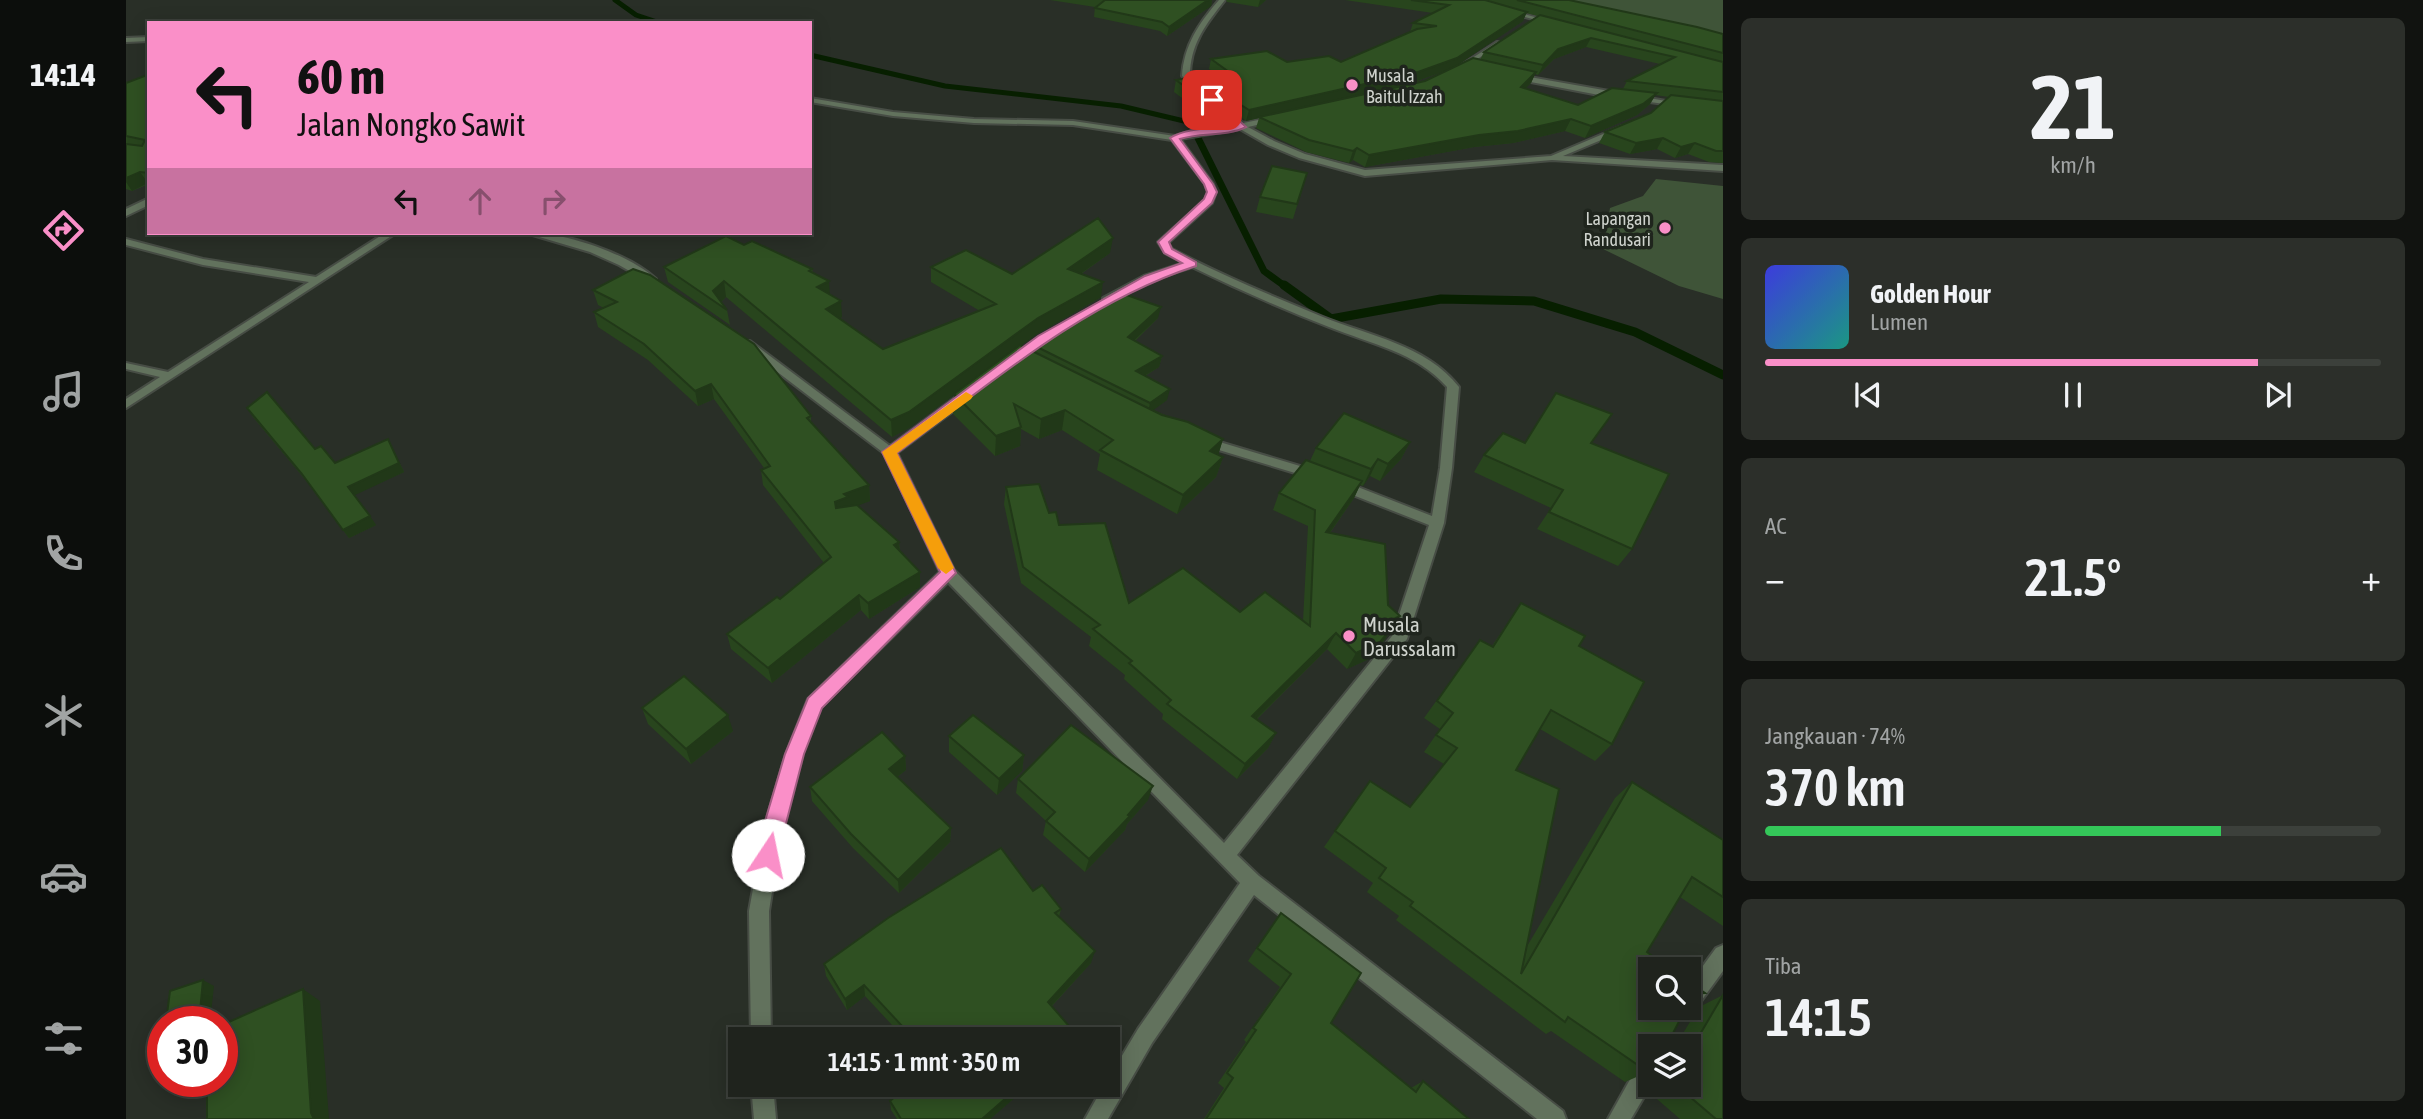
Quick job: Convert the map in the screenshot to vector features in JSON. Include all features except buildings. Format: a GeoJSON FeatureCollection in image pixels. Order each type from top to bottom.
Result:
{"type":"FeatureCollection","features":[{"type":"Feature","properties":{"kind":"street"},"geometry":{"type":"LineString","coordinates":[[1208,1],[1220,1]]}},
{"type":"Feature","properties":{"kind":"street"},"geometry":{"type":"LineString","coordinates":[[1220,1],[1198,31],[1185,55],[1186,76],[1241,127],[1309,159],[1335,168],[1364,173],[1552,158],[1723,169]]}},
{"type":"Feature","properties":{"kind":"street"},"geometry":{"type":"LineString","coordinates":[[1499,9],[1559,24]]}},
{"type":"Feature","properties":{"kind":"street"},"geometry":{"type":"LineString","coordinates":[[1525,26],[1536,18]]}},
{"type":"Feature","properties":{"kind":"street"},"geometry":{"type":"LineString","coordinates":[[126,40],[147,39]]}},
{"type":"Feature","properties":{"kind":"street"},"geometry":{"type":"LineString","coordinates":[[1456,71],[1506,39]]}},
{"type":"Feature","properties":{"kind":"street"},"geometry":{"type":"LineString","coordinates":[[1467,64],[1478,67]]}},
{"type":"Feature","properties":{"kind":"street"},"geometry":{"type":"LineString","coordinates":[[1499,72],[1551,85],[1686,105]]}},
{"type":"Feature","properties":{"kind":"street"},"geometry":{"type":"LineString","coordinates":[[812,100],[893,114],[974,121],[1073,123],[1175,138],[1192,132],[1210,133],[1282,117]]}},
{"type":"Feature","properties":{"kind":"street"},"geometry":{"type":"LineString","coordinates":[[1654,111],[1661,102]]}},
{"type":"Feature","properties":{"kind":"street"},"geometry":{"type":"LineString","coordinates":[[1552,158],[1628,125]]}},
{"type":"Feature","properties":{"kind":"street"},"geometry":{"type":"LineString","coordinates":[[1175,138],[1212,192],[1209,201],[1163,242],[1168,251],[1335,326],[1420,359],[1444,375],[1453,387],[1447,468],[1437,523],[1399,639],[1225,856]]}},
{"type":"Feature","properties":{"kind":"street"},"geometry":{"type":"LineString","coordinates":[[126,213],[147,202]]}},
{"type":"Feature","properties":{"kind":"street"},"geometry":{"type":"LineString","coordinates":[[126,404],[388,235]]}},
{"type":"Feature","properties":{"kind":"street"},"geometry":{"type":"LineString","coordinates":[[540,235],[576,243],[610,255],[664,288]]}},
{"type":"Feature","properties":{"kind":"street"},"geometry":{"type":"LineString","coordinates":[[126,242],[203,262],[317,280]]}},
{"type":"Feature","properties":{"kind":"street"},"geometry":{"type":"LineString","coordinates":[[1099,304],[1149,278],[1192,264]]}},
{"type":"Feature","properties":{"kind":"street"},"geometry":{"type":"LineString","coordinates":[[731,333],[890,452],[948,573],[1252,882],[1555,1119]]}},
{"type":"Feature","properties":{"kind":"street"},"geometry":{"type":"LineString","coordinates":[[126,366],[168,375]]}},
{"type":"Feature","properties":{"kind":"street"},"geometry":{"type":"LineString","coordinates":[[890,452],[982,384]]}},
{"type":"Feature","properties":{"kind":"street"},"geometry":{"type":"LineString","coordinates":[[1190,438],[1297,468],[1437,523]]}},
{"type":"Feature","properties":{"kind":"street"},"geometry":{"type":"LineString","coordinates":[[761,1027],[759,911],[773,828],[794,754],[814,704],[948,573]]}},
{"type":"Feature","properties":{"kind":"street"},"geometry":{"type":"LineString","coordinates":[[1096,1119],[1144,1036],[1252,882]]}},
{"type":"Feature","properties":{"kind":"street"},"geometry":{"type":"LineString","coordinates":[[1701,985],[1723,955]]}},
{"type":"Feature","properties":{"kind":"street"},"geometry":{"type":"LineString","coordinates":[[1619,1119],[1638,1087]]}},
{"type":"Feature","properties":{"kind":"street"},"geometry":{"type":"LineString","coordinates":[[763,1097],[765,1119]]}},
{"type":"Feature","properties":{"kind":"green space"},"geometry":{"type":"Polygon","coordinates":[[[1554,0],[1723,0],[1723,39],[1554,0]]]}},
{"type":"Feature","properties":{"kind":"green space","name":"Lapangan Randusari"},"geometry":{"type":"Polygon","coordinates":[[[1656,179],[1723,186],[1723,299],[1679,286],[1603,249],[1610,208],[1643,196],[1656,179]]]}},
{"type":"Feature","properties":{"kind":"waterway"},"geometry":{"type":"LineString","coordinates":[[615,0],[636,15],[654,21]]}},
{"type":"Feature","properties":{"kind":"waterway"},"geometry":{"type":"LineString","coordinates":[[812,55],[945,86],[1121,106],[1205,126]]}},
{"type":"Feature","properties":{"kind":"waterway"},"geometry":{"type":"LineString","coordinates":[[1200,124],[1205,126]]}},
{"type":"Feature","properties":{"kind":"waterway"},"geometry":{"type":"LineString","coordinates":[[1205,126],[1198,138],[1264,271],[1286,287]]}},
{"type":"Feature","properties":{"kind":"waterway"},"geometry":{"type":"LineString","coordinates":[[1284,285],[1331,319],[1441,299],[1534,301],[1635,332],[1723,375]]}},
{"type":"Feature","properties":{"kind":"slow traffic"},"geometry":{"type":"LineString","coordinates":[[946,568],[890,452],[966,396]]}},
{"type":"Feature","properties":{"kind":"place","name":"Musala Baitul Izzah"},"geometry":{"type":"Point","coordinates":[1352,85]}},
{"type":"Feature","properties":{"kind":"place","name":"Lapangan Randusari"},"geometry":{"type":"Point","coordinates":[1665,228]}},
{"type":"Feature","properties":{"kind":"place","name":"Musala Darussalam"},"geometry":{"type":"Point","coordinates":[1349,636]}},
{"type":"Feature","properties":{"kind":"route"},"geometry":{"type":"LineString","coordinates":[[768,855],[794,754],[814,704],[894,629],[948,573],[890,452],[1042,338],[1149,278],[1192,264],[1168,251],[1163,242],[1209,201],[1212,192],[1175,138],[1192,132],[1210,133],[1241,127],[1212,100]]}}]}
